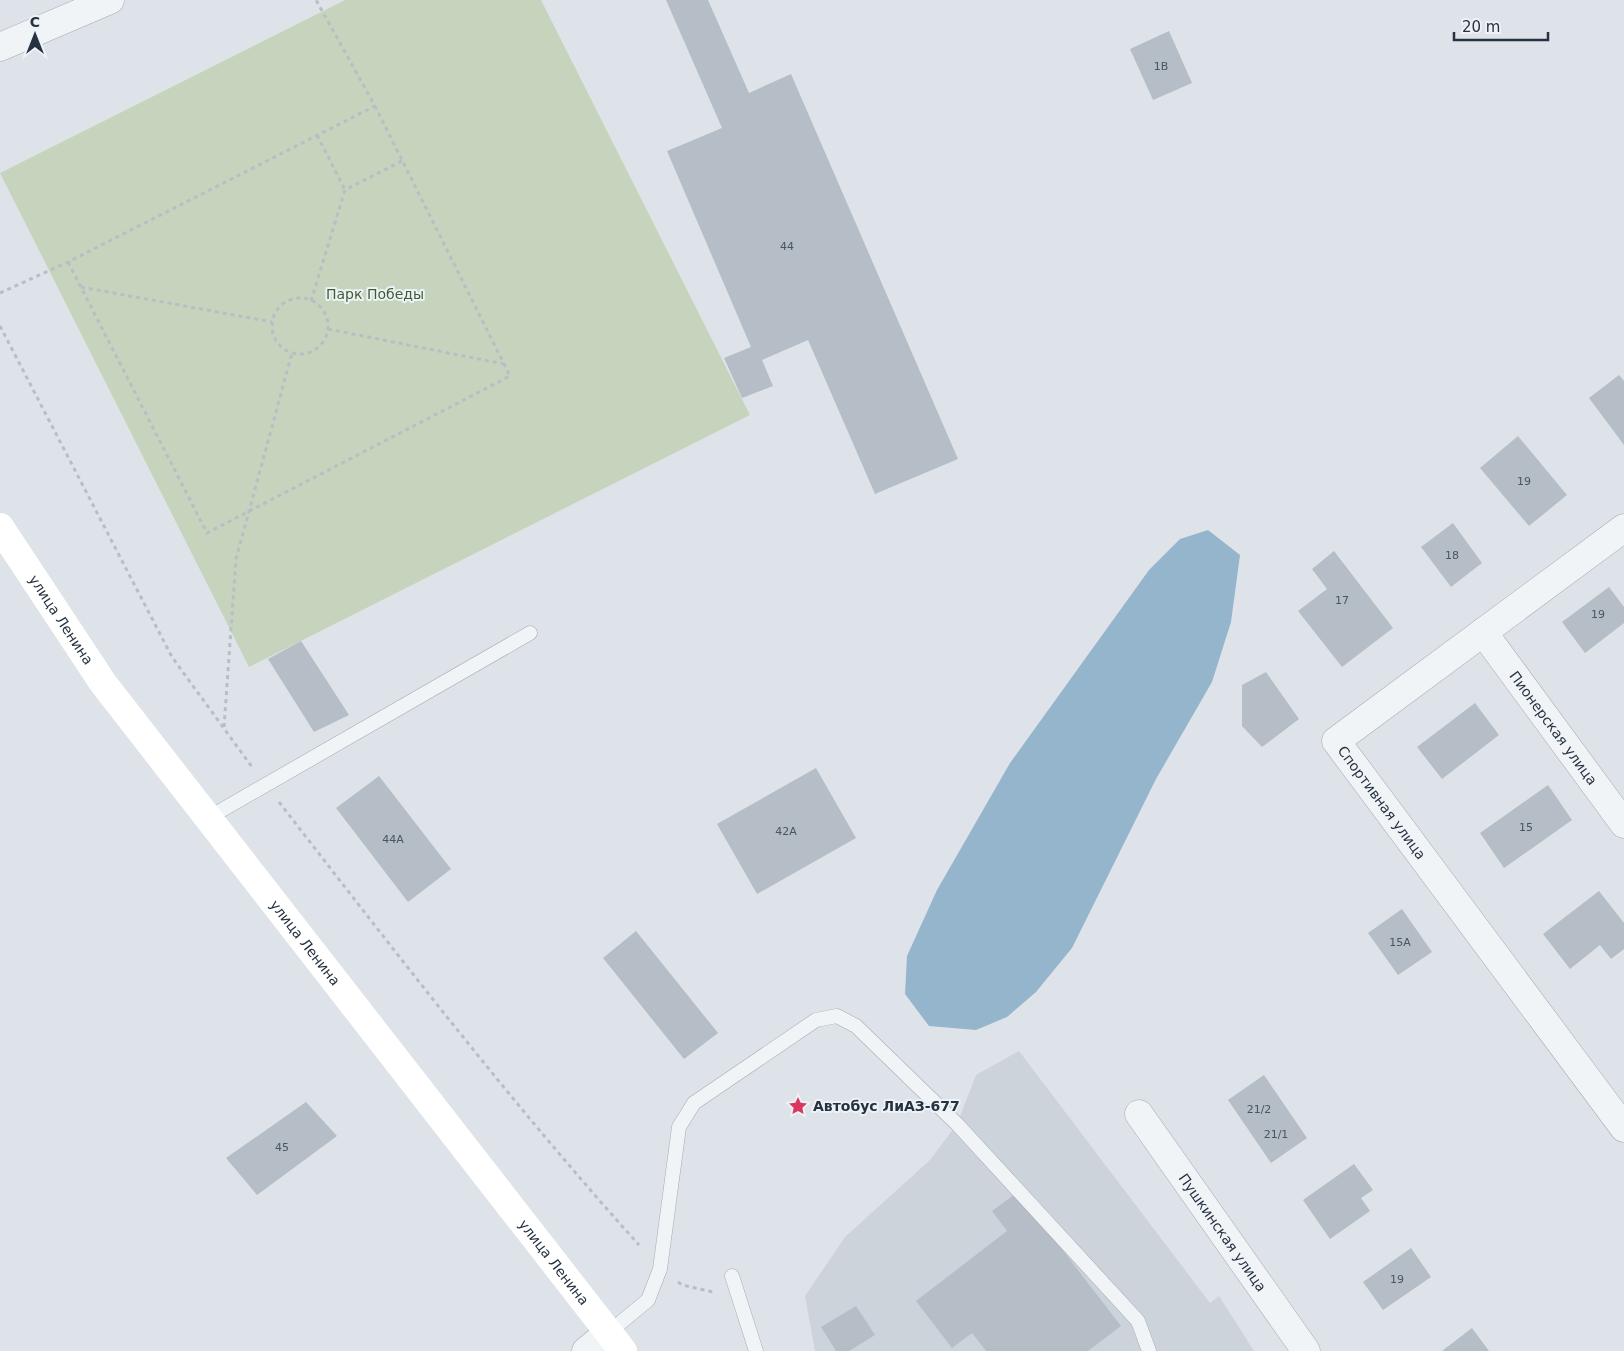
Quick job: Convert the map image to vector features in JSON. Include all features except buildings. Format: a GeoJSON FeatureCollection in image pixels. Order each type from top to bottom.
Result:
{"type":"FeatureCollection","features":[{"type":"Feature","properties":{"kind":"main road","name":"улица Ленина"},"geometry":{"type":"LineString","coordinates":[[0,527],[103,683],[616,1342]]}},
{"type":"Feature","properties":{"kind":"street"},"geometry":{"type":"LineString","coordinates":[[0,47],[110,0]]}},
{"type":"Feature","properties":{"kind":"street","name":"Спортивная улица"},"geometry":{"type":"LineString","coordinates":[[1624,528],[1336,741],[1624,1128]]}},
{"type":"Feature","properties":{"kind":"street","name":"Пионерская улица"},"geometry":{"type":"LineString","coordinates":[[1483,632],[1624,824]]}},
{"type":"Feature","properties":{"kind":"street","name":"Пушкинская улица"},"geometry":{"type":"LineString","coordinates":[[1139,1114],[1306,1351]]}},
{"type":"Feature","properties":{"kind":"street"},"geometry":{"type":"LineString","coordinates":[[586,1351],[616,1342]]}},
{"type":"Feature","properties":{"kind":"lane"},"geometry":{"type":"LineString","coordinates":[[208,818],[530,633]]}},
{"type":"Feature","properties":{"kind":"lane"},"geometry":{"type":"LineString","coordinates":[[616,1342],[648,1300],[660,1269],[679,1127],[694,1103],[816,1020],[837,1016],[856,1026],[957,1124],[1138,1321],[1149,1351]]}},
{"type":"Feature","properties":{"kind":"lane"},"geometry":{"type":"LineString","coordinates":[[732,1276],[756,1351]]}},
{"type":"Feature","properties":{"kind":"path"},"geometry":{"type":"LineString","coordinates":[[68,262],[207,533],[510,376],[375,106],[316,0]]}},
{"type":"Feature","properties":{"kind":"path"},"geometry":{"type":"LineString","coordinates":[[0,293],[68,262],[375,106]]}},
{"type":"Feature","properties":{"kind":"path"},"geometry":{"type":"LineString","coordinates":[[311,301],[345,190],[317,135]]}},
{"type":"Feature","properties":{"kind":"path"},"geometry":{"type":"LineString","coordinates":[[345,190],[402,161]]}},
{"type":"Feature","properties":{"kind":"path"},"geometry":{"type":"LineString","coordinates":[[81,287],[272,322]]}},
{"type":"Feature","properties":{"kind":"path"},"geometry":{"type":"LineString","coordinates":[[295,299],[305,299],[319,306],[325,314],[328,329],[326,337],[317,348],[309,353],[292,353],[283,349],[275,340],[272,322],[275,313],[281,305],[295,299]]}},
{"type":"Feature","properties":{"kind":"path"},"geometry":{"type":"LineString","coordinates":[[0,326],[172,657],[265,784],[451,1023],[590,1190],[660,1269],[682,1285],[739,1297]]}},
{"type":"Feature","properties":{"kind":"path"},"geometry":{"type":"LineString","coordinates":[[328,329],[504,364]]}},
{"type":"Feature","properties":{"kind":"path"},"geometry":{"type":"LineString","coordinates":[[224,728],[236,559],[292,353]]}},
{"type":"Feature","properties":{"kind":"shaded area"},"geometry":{"type":"Polygon","coordinates":[[[1019,1051],[1210,1303],[1219,1296],[1254,1351],[815,1351],[805,1296],[845,1237],[930,1160],[957,1124],[976,1075],[1019,1051]]]}},
{"type":"Feature","properties":{"kind":"green space","name":"Парк Победы"},"geometry":{"type":"Polygon","coordinates":[[[345,0],[541,0],[750,415],[249,667],[0,173],[345,0]]]}},
{"type":"Feature","properties":{"kind":"water"},"geometry":{"type":"Polygon","coordinates":[[[1208,530],[1240,555],[1231,622],[1212,682],[1156,779],[1072,948],[1036,992],[1007,1017],[976,1030],[929,1026],[905,994],[907,956],[937,890],[1010,763],[1149,570],[1180,539],[1208,530]]]}},
{"type":"Feature","properties":{"kind":"place","name":"Автобус ЛиАЗ-677"},"geometry":{"type":"Point","coordinates":[798,1106]}}]}
